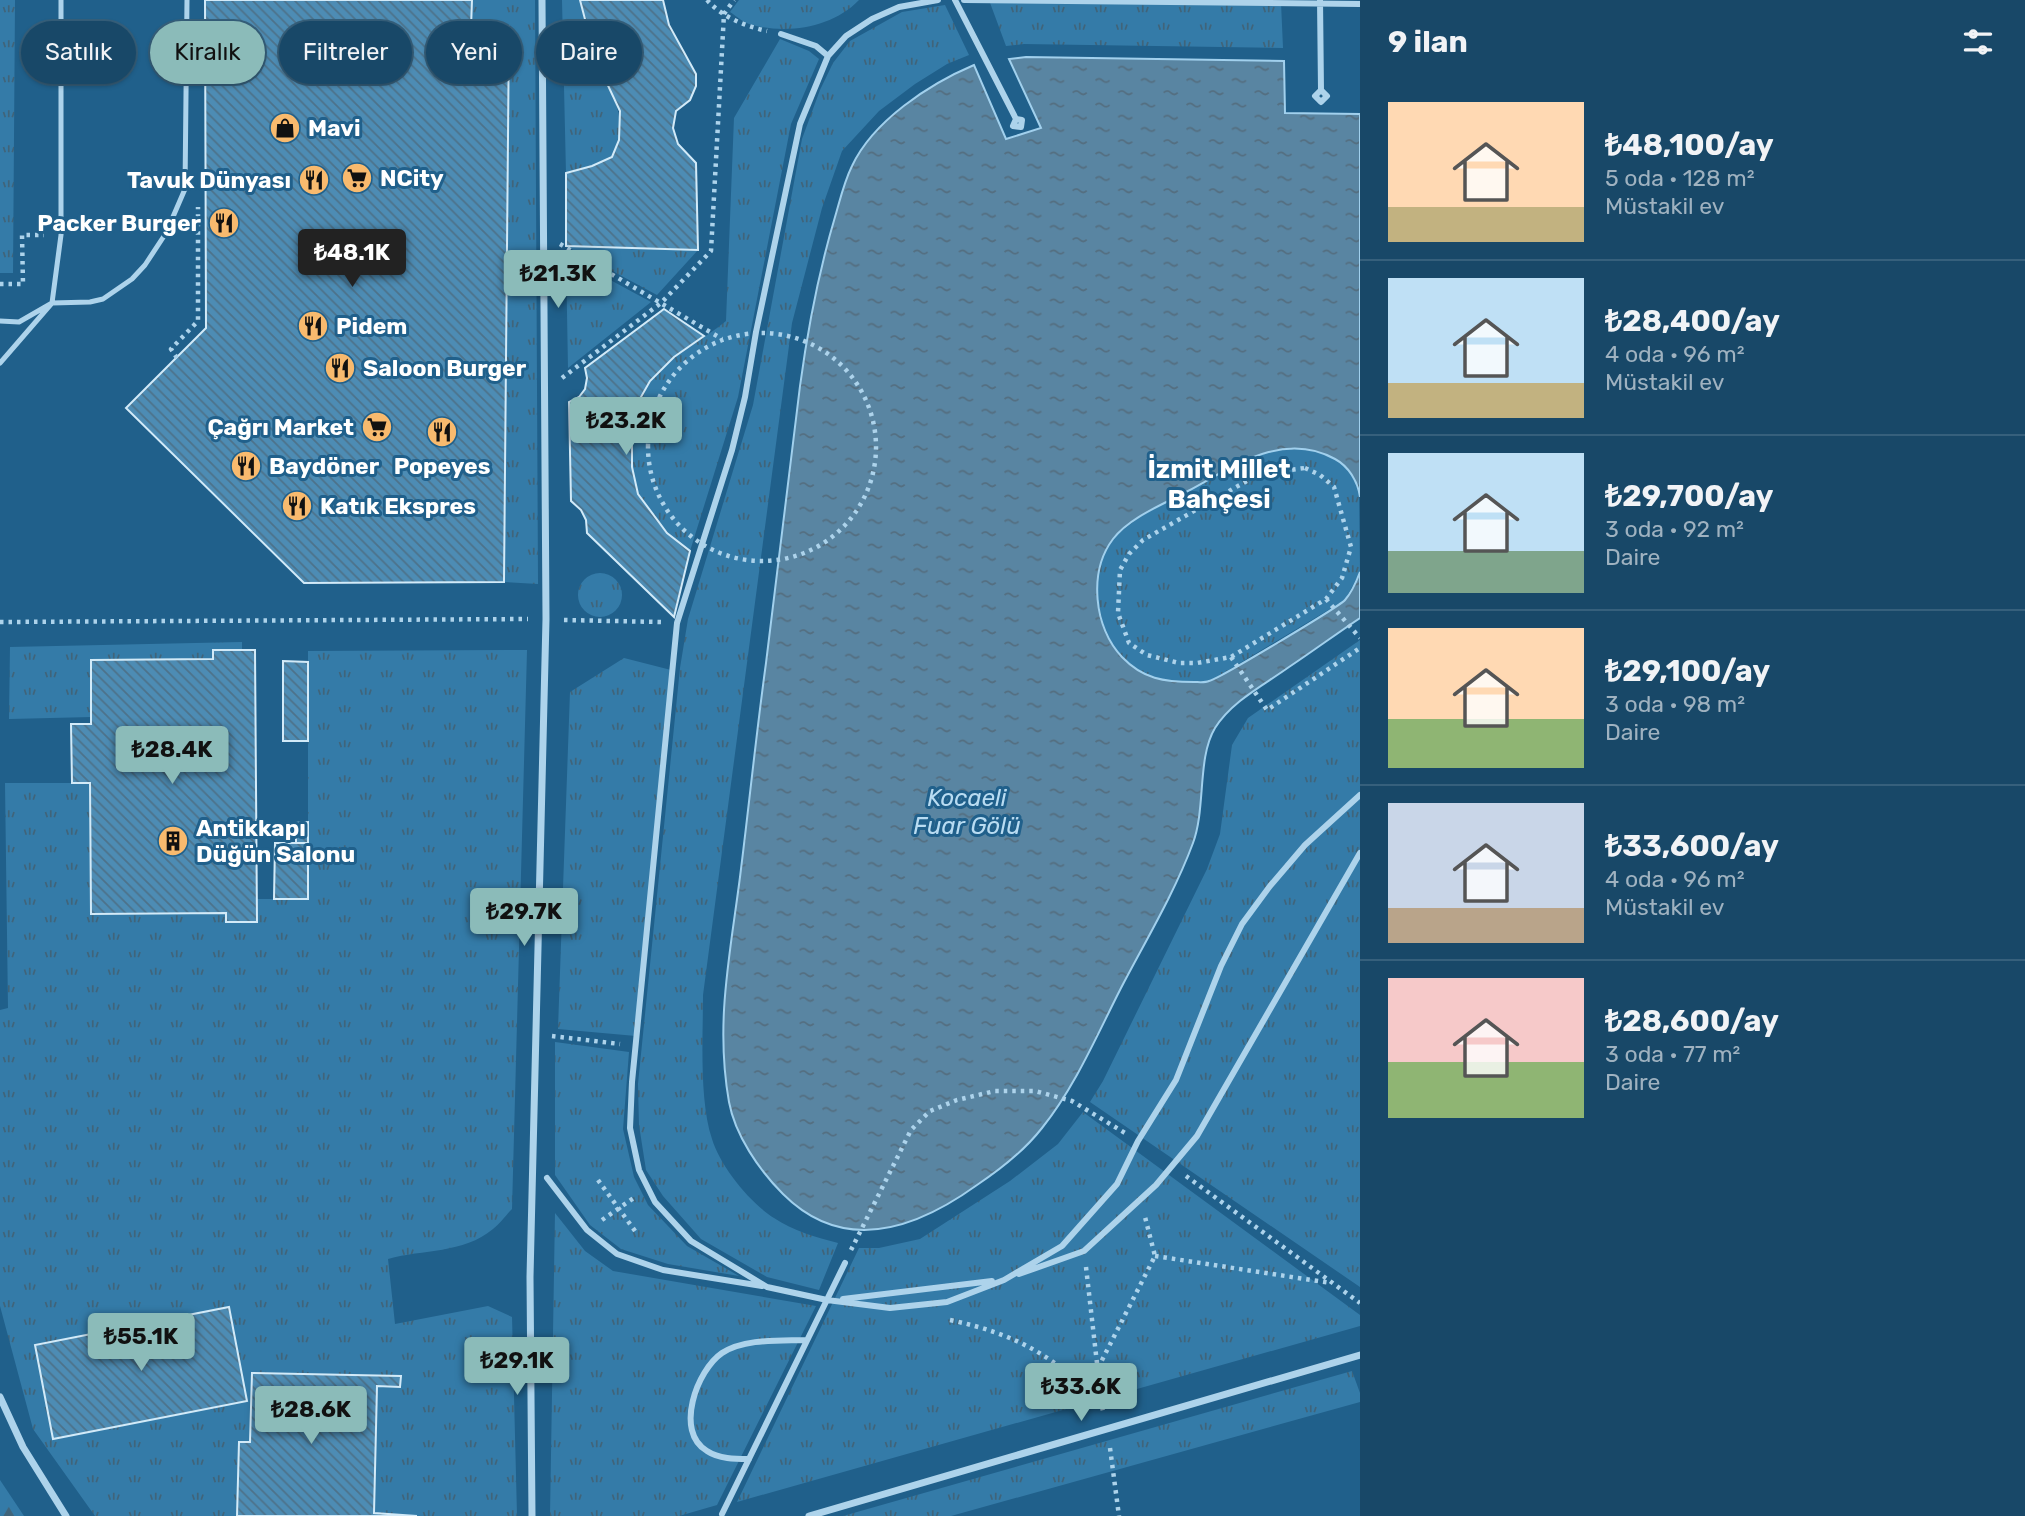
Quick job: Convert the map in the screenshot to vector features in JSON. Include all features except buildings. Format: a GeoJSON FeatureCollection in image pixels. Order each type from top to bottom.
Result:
{"type":"FeatureCollection","features":[{"type":"Feature","properties":{"kind":"street"},"geometry":{"type":"LineString","coordinates":[[532,1516],[530,1277],[546,619],[542,0]]}},
{"type":"Feature","properties":{"kind":"street"},"geometry":{"type":"LineString","coordinates":[[767,1287],[691,1241],[655,1202],[639,1170],[631,1128],[635,1046],[677,623],[732,450],[800,124],[828,56],[846,36],[898,3],[938,0]]}},
{"type":"Feature","properties":{"kind":"street"},"geometry":{"type":"LineString","coordinates":[[955,0],[1016,119]]}},
{"type":"Feature","properties":{"kind":"street"},"geometry":{"type":"LineString","coordinates":[[964,0],[1360,4]]}},
{"type":"Feature","properties":{"kind":"street"},"geometry":{"type":"LineString","coordinates":[[1320,2],[1321,90]]}},
{"type":"Feature","properties":{"kind":"street"},"geometry":{"type":"LineString","coordinates":[[781,34],[816,46],[828,56]]}},
{"type":"Feature","properties":{"kind":"street"},"geometry":{"type":"LineString","coordinates":[[827,1300],[901,1294],[1004,1280],[1062,1246],[1117,1184],[1138,1141],[1176,1080],[1221,966],[1242,924],[1305,845],[1360,795]]}},
{"type":"Feature","properties":{"kind":"street"},"geometry":{"type":"LineString","coordinates":[[547,1178],[587,1230],[617,1254],[663,1270],[827,1300],[890,1308],[947,1302],[1084,1251],[1140,1200],[1197,1136],[1360,853]]}},
{"type":"Feature","properties":{"kind":"street"},"geometry":{"type":"LineString","coordinates":[[722,1514],[845,1263]]}},
{"type":"Feature","properties":{"kind":"street"},"geometry":{"type":"LineString","coordinates":[[749,1459],[730,1459],[706,1451],[692,1435],[691,1406],[701,1378],[722,1353],[756,1341],[807,1340]]}},
{"type":"Feature","properties":{"kind":"street"},"geometry":{"type":"LineString","coordinates":[[808,1516],[1360,1355]]}},
{"type":"Feature","properties":{"kind":"street"},"geometry":{"type":"LineString","coordinates":[[0,1397],[23,1447],[66,1516]]}},
{"type":"Feature","properties":{"kind":"lane"},"geometry":{"type":"LineString","coordinates":[[0,363],[52,303],[61,235],[61,0]]}},
{"type":"Feature","properties":{"kind":"lane"},"geometry":{"type":"LineString","coordinates":[[0,321],[19,322],[52,303],[103,299],[132,279],[159,244],[185,189],[187,0]]}},
{"type":"Feature","properties":{"kind":"path"},"geometry":{"type":"LineString","coordinates":[[554,384],[661,303],[711,251],[724,14],[734,0]]}},
{"type":"Feature","properties":{"kind":"path"},"geometry":{"type":"LineString","coordinates":[[0,284],[23,284],[22,235],[61,235]]}},
{"type":"Feature","properties":{"kind":"path"},"geometry":{"type":"LineString","coordinates":[[554,240],[722,339]]}},
{"type":"Feature","properties":{"kind":"path"},"geometry":{"type":"LineString","coordinates":[[756,332],[790,337],[831,354],[857,381],[873,414],[877,452],[870,488],[850,520],[822,545],[793,557],[760,561],[713,551],[681,528],[659,498],[648,461],[649,422],[663,386],[689,358],[722,339],[756,332]]}},
{"type":"Feature","properties":{"kind":"path"},"geometry":{"type":"LineString","coordinates":[[1305,468],[1320,475],[1334,487],[1351,547],[1342,578],[1326,599],[1231,657],[1197,663],[1179,663],[1147,655],[1129,643],[1118,613],[1120,570],[1129,554],[1143,540],[1259,474],[1305,468]]}},
{"type":"Feature","properties":{"kind":"path"},"geometry":{"type":"LineString","coordinates":[[1326,599],[1360,638]]}},
{"type":"Feature","properties":{"kind":"path"},"geometry":{"type":"LineString","coordinates":[[0,622],[546,619],[677,623]]}},
{"type":"Feature","properties":{"kind":"path"},"geometry":{"type":"LineString","coordinates":[[1231,657],[1266,710],[1360,648]]}},
{"type":"Feature","properties":{"kind":"path"},"geometry":{"type":"LineString","coordinates":[[549,1036],[635,1046]]}},
{"type":"Feature","properties":{"kind":"path"},"geometry":{"type":"LineString","coordinates":[[845,1263],[911,1130],[930,1111],[957,1100],[995,1091],[1035,1091],[1072,1101],[1138,1141]]}},
{"type":"Feature","properties":{"kind":"path"},"geometry":{"type":"LineString","coordinates":[[1172,1166],[1360,1303]]}},
{"type":"Feature","properties":{"kind":"path"},"geometry":{"type":"LineString","coordinates":[[597,1180],[638,1235]]}},
{"type":"Feature","properties":{"kind":"path"},"geometry":{"type":"LineString","coordinates":[[587,1230],[648,1188]]}},
{"type":"Feature","properties":{"kind":"path"},"geometry":{"type":"LineString","coordinates":[[1098,1368],[1155,1256],[1140,1200]]}},
{"type":"Feature","properties":{"kind":"path"},"geometry":{"type":"LineString","coordinates":[[1084,1251],[1102,1407],[1119,1516]]}},
{"type":"Feature","properties":{"kind":"path"},"geometry":{"type":"LineString","coordinates":[[1155,1256],[1333,1284]]}},
{"type":"Feature","properties":{"kind":"path"},"geometry":{"type":"LineString","coordinates":[[940,1318],[978,1326],[1024,1343],[1062,1366],[1102,1407]]}},
{"type":"Feature","properties":{"kind":"green space"},"geometry":{"type":"Polygon","coordinates":[[[0,0],[15,0],[13,273],[0,273],[0,0]]]}},
{"type":"Feature","properties":{"kind":"green space"},"geometry":{"type":"Polygon","coordinates":[[[472,0],[535,0],[538,584],[504,582],[508,84],[522,84],[522,21],[471,21],[472,0]]]}},
{"type":"Feature","properties":{"kind":"green space"},"geometry":{"type":"Polygon","coordinates":[[[562,0],[580,0],[584,21],[562,21],[562,0]]]}},
{"type":"Feature","properties":{"kind":"green space"},"geometry":{"type":"Polygon","coordinates":[[[739,0],[859,0],[848,10],[822,23],[778,29],[749,24],[730,12],[739,0]]]}},
{"type":"Feature","properties":{"kind":"green space"},"geometry":{"type":"Polygon","coordinates":[[[989,0],[1281,3],[1283,48],[1024,44],[1006,46],[989,0]]]}},
{"type":"Feature","properties":{"kind":"green space"},"geometry":{"type":"Polygon","coordinates":[[[945,5],[969,55],[947,64],[879,111],[842,151],[822,208],[792,323],[703,995],[703,1087],[708,1123],[716,1150],[737,1183],[765,1211],[781,1223],[838,1243],[819,1290],[767,1277],[701,1239],[663,1196],[646,1170],[639,1125],[638,1084],[680,668],[688,619],[753,405],[802,139],[833,63],[850,41],[902,12],[945,5]]]}},
{"type":"Feature","properties":{"kind":"green space"},"geometry":{"type":"Polygon","coordinates":[[[780,39],[809,51],[819,59],[791,124],[738,397],[690,551],[662,526],[640,496],[632,469],[634,421],[643,392],[658,372],[726,321],[734,118],[780,39]]]}},
{"type":"Feature","properties":{"kind":"green space"},"geometry":{"type":"Polygon","coordinates":[[[564,84],[606,84],[617,106],[620,129],[612,157],[566,173],[564,84]]]}},
{"type":"Feature","properties":{"kind":"green space"},"geometry":{"type":"Polygon","coordinates":[[[566,246],[698,250],[657,295],[566,246]]]}},
{"type":"Feature","properties":{"kind":"green space"},"geometry":{"type":"Polygon","coordinates":[[[566,256],[651,302],[568,368],[566,256]]]}},
{"type":"Feature","properties":{"kind":"green space"},"geometry":{"type":"Polygon","coordinates":[[[1284,448],[1320,451],[1345,464],[1359,489],[1360,572],[1345,600],[1210,681],[1168,682],[1135,670],[1115,650],[1103,623],[1096,592],[1099,570],[1114,537],[1141,516],[1257,455],[1284,448]]]}},
{"type":"Feature","properties":{"kind":"green space"},"geometry":{"type":"Polygon","coordinates":[[[600,573],[615,580],[622,595],[615,610],[600,617],[585,610],[578,595],[585,580],[600,573]]]}},
{"type":"Feature","properties":{"kind":"green space"},"geometry":{"type":"Polygon","coordinates":[[[1360,640],[1360,1287],[1090,1102],[1103,1081],[1207,869],[1220,834],[1232,745],[1248,718],[1360,640]]]}},
{"type":"Feature","properties":{"kind":"green space"},"geometry":{"type":"Polygon","coordinates":[[[242,642],[242,650],[213,659],[91,660],[91,717],[9,719],[10,647],[242,642]]]}},
{"type":"Feature","properties":{"kind":"green space"},"geometry":{"type":"Polygon","coordinates":[[[527,650],[512,1209],[493,1229],[469,1243],[388,1259],[395,1324],[488,1306],[512,1317],[517,1516],[95,1516],[33,1429],[0,1306],[0,1010],[8,1008],[5,783],[90,783],[91,914],[226,913],[227,922],[256,922],[257,899],[308,899],[308,651],[527,650]]]}},
{"type":"Feature","properties":{"kind":"green space"},"geometry":{"type":"Polygon","coordinates":[[[624,658],[671,670],[636,1036],[558,1029],[570,692],[624,658]]]}},
{"type":"Feature","properties":{"kind":"green space"},"geometry":{"type":"Polygon","coordinates":[[[555,1042],[629,1052],[623,1129],[634,1177],[648,1205],[687,1246],[739,1276],[668,1264],[621,1249],[590,1225],[555,1175],[555,1042]]]}},
{"type":"Feature","properties":{"kind":"green space"},"geometry":{"type":"Polygon","coordinates":[[[1083,1112],[1360,1315],[1360,1326],[737,1502],[859,1248],[879,1248],[920,1239],[1010,1181],[1058,1144],[1083,1112]]]}},
{"type":"Feature","properties":{"kind":"green space"},"geometry":{"type":"Polygon","coordinates":[[[555,1213],[585,1251],[613,1271],[816,1306],[717,1505],[679,1516],[550,1516],[555,1213]]]}},
{"type":"Feature","properties":{"kind":"green space"},"geometry":{"type":"Polygon","coordinates":[[[1352,1371],[1360,1393],[1360,1402],[951,1516],[843,1516],[1352,1371]]]}},
{"type":"Feature","properties":{"kind":"green space"},"geometry":{"type":"Polygon","coordinates":[[[0,1480],[24,1516],[0,1516],[0,1480]]]}},
{"type":"Feature","properties":{"kind":"water","name":"Kocaeli Fuar Gölü"},"geometry":{"type":"Polygon","coordinates":[[[1026,57],[1284,61],[1285,113],[1360,114],[1360,497],[1352,475],[1344,466],[1316,451],[1296,448],[1259,455],[1148,512],[1120,531],[1105,552],[1097,583],[1100,616],[1105,631],[1122,657],[1146,675],[1173,681],[1207,682],[1254,657],[1345,600],[1360,572],[1360,618],[1249,694],[1222,718],[1215,728],[1206,754],[1197,829],[1185,862],[1085,1060],[1042,1128],[1012,1159],[954,1201],[905,1223],[880,1229],[855,1230],[830,1225],[806,1213],[765,1174],[742,1139],[732,1114],[723,1044],[728,962],[803,364],[829,238],[847,178],[861,150],[888,119],[921,93],[974,65],[1006,139],[1041,128],[1009,59],[1026,57]]]}},
{"type":"Feature","properties":{"kind":"place","name":"Mavi"},"geometry":{"type":"Point","coordinates":[285,128]}},
{"type":"Feature","properties":{"kind":"place","name":"NCity"},"geometry":{"type":"Point","coordinates":[357,178]}},
{"type":"Feature","properties":{"kind":"place","name":"Tavuk Dünyası"},"geometry":{"type":"Point","coordinates":[314,180]}},
{"type":"Feature","properties":{"kind":"place","name":"Packer Burger"},"geometry":{"type":"Point","coordinates":[224,223]}},
{"type":"Feature","properties":{"kind":"place","name":"Pidem"},"geometry":{"type":"Point","coordinates":[313,326]}},
{"type":"Feature","properties":{"kind":"place","name":"Saloon Burger"},"geometry":{"type":"Point","coordinates":[340,368]}},
{"type":"Feature","properties":{"kind":"place","name":"Çağrı Market"},"geometry":{"type":"Point","coordinates":[377,427]}},
{"type":"Feature","properties":{"kind":"place","name":"Popeyes"},"geometry":{"type":"Point","coordinates":[442,432]}},
{"type":"Feature","properties":{"kind":"place","name":"Baydöner"},"geometry":{"type":"Point","coordinates":[246,466]}},
{"type":"Feature","properties":{"kind":"place","name":"Katık Ekspres"},"geometry":{"type":"Point","coordinates":[297,506]}},
{"type":"Feature","properties":{"kind":"place","name":"Antikkapı Düğün Salonu"},"geometry":{"type":"Point","coordinates":[173,841]}},
{"type":"Feature","properties":{"kind":"district","name":"İzmit Millet Bahçesi"},"geometry":{"type":"Point","coordinates":[1219,484]}}]}
